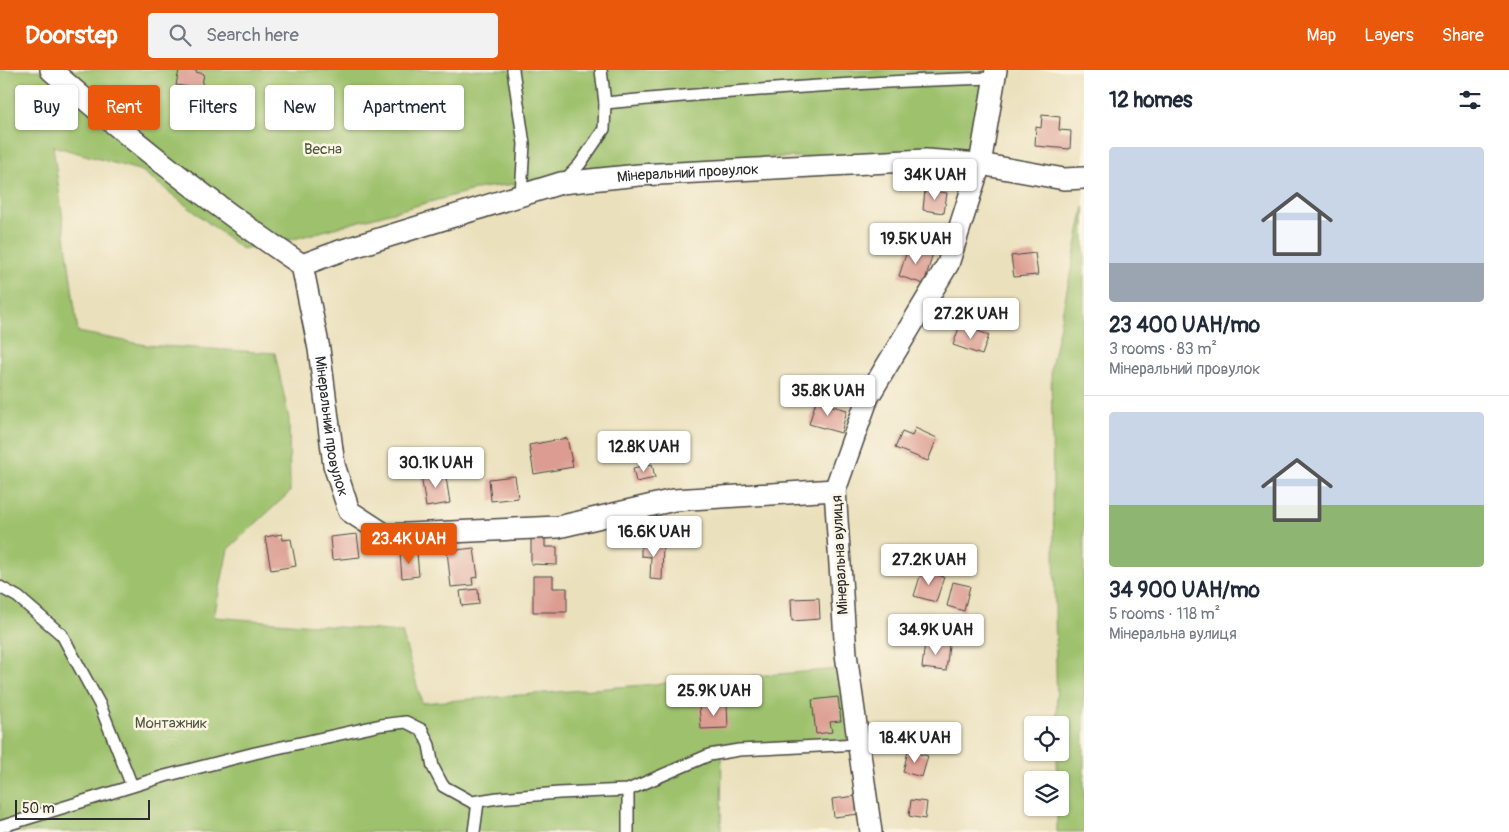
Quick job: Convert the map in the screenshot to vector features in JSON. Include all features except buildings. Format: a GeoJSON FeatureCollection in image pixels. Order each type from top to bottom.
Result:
{"type":"FeatureCollection","features":[{"type":"Feature","properties":{"kind":"street"},"geometry":{"type":"LineString","coordinates":[[51,70],[164,164],[244,226],[302,265]]}},
{"type":"Feature","properties":{"kind":"street","name":"Мінеральна вулиця"},"geometry":{"type":"LineString","coordinates":[[871,832],[846,654],[835,490],[868,397],[948,264],[980,164],[996,74]]}},
{"type":"Feature","properties":{"kind":"street","name":"Мінеральний провулок"},"geometry":{"type":"LineString","coordinates":[[835,490],[674,500],[558,527],[386,535],[349,511],[334,465],[319,350],[302,265],[340,251],[561,183],[639,175],[926,160],[980,164],[1064,179],[1084,178]]}},
{"type":"Feature","properties":{"kind":"lane"},"geometry":{"type":"LineString","coordinates":[[513,70],[524,144],[521,195]]}},
{"type":"Feature","properties":{"kind":"lane"},"geometry":{"type":"LineString","coordinates":[[561,183],[580,164],[604,128],[605,103],[600,70]]}},
{"type":"Feature","properties":{"kind":"lane"},"geometry":{"type":"LineString","coordinates":[[605,103],[996,74]]}},
{"type":"Feature","properties":{"kind":"lane"},"geometry":{"type":"LineString","coordinates":[[0,587],[18,597],[62,635],[100,705],[132,786]]}},
{"type":"Feature","properties":{"kind":"lane"},"geometry":{"type":"LineString","coordinates":[[0,827],[132,786],[264,751],[381,725],[406,722],[422,730],[429,745],[433,767],[443,786],[472,802],[559,793],[628,790],[709,755],[739,750],[858,744]]}},
{"type":"Feature","properties":{"kind":"lane"},"geometry":{"type":"LineString","coordinates":[[628,790],[628,832]]}},
{"type":"Feature","properties":{"kind":"lane"},"geometry":{"type":"LineString","coordinates":[[474,832],[478,802]]}},
{"type":"Feature","properties":{"kind":"green space"},"geometry":{"type":"Polygon","coordinates":[[[0,70],[984,70],[970,154],[737,158],[481,188],[294,239],[242,249],[142,171],[53,146],[78,332],[146,345],[275,353],[289,419],[290,492],[228,549],[214,617],[402,632],[422,703],[840,669],[851,741],[722,746],[721,832],[0,832],[0,70]]]}},
{"type":"Feature","properties":{"kind":"green space"},"geometry":{"type":"Polygon","coordinates":[[[1084,207],[1084,832],[1057,832],[1057,816],[1069,816],[1069,771],[1057,771],[1057,761],[1069,761],[1069,716],[1057,716],[1051,368],[1084,207]]]}},
{"type":"Feature","properties":{"kind":"park label","name":"Весна"},"geometry":{"type":"Point","coordinates":[323,149]}},
{"type":"Feature","properties":{"kind":"park label","name":"Монтажник"},"geometry":{"type":"Point","coordinates":[171,723]}}]}
